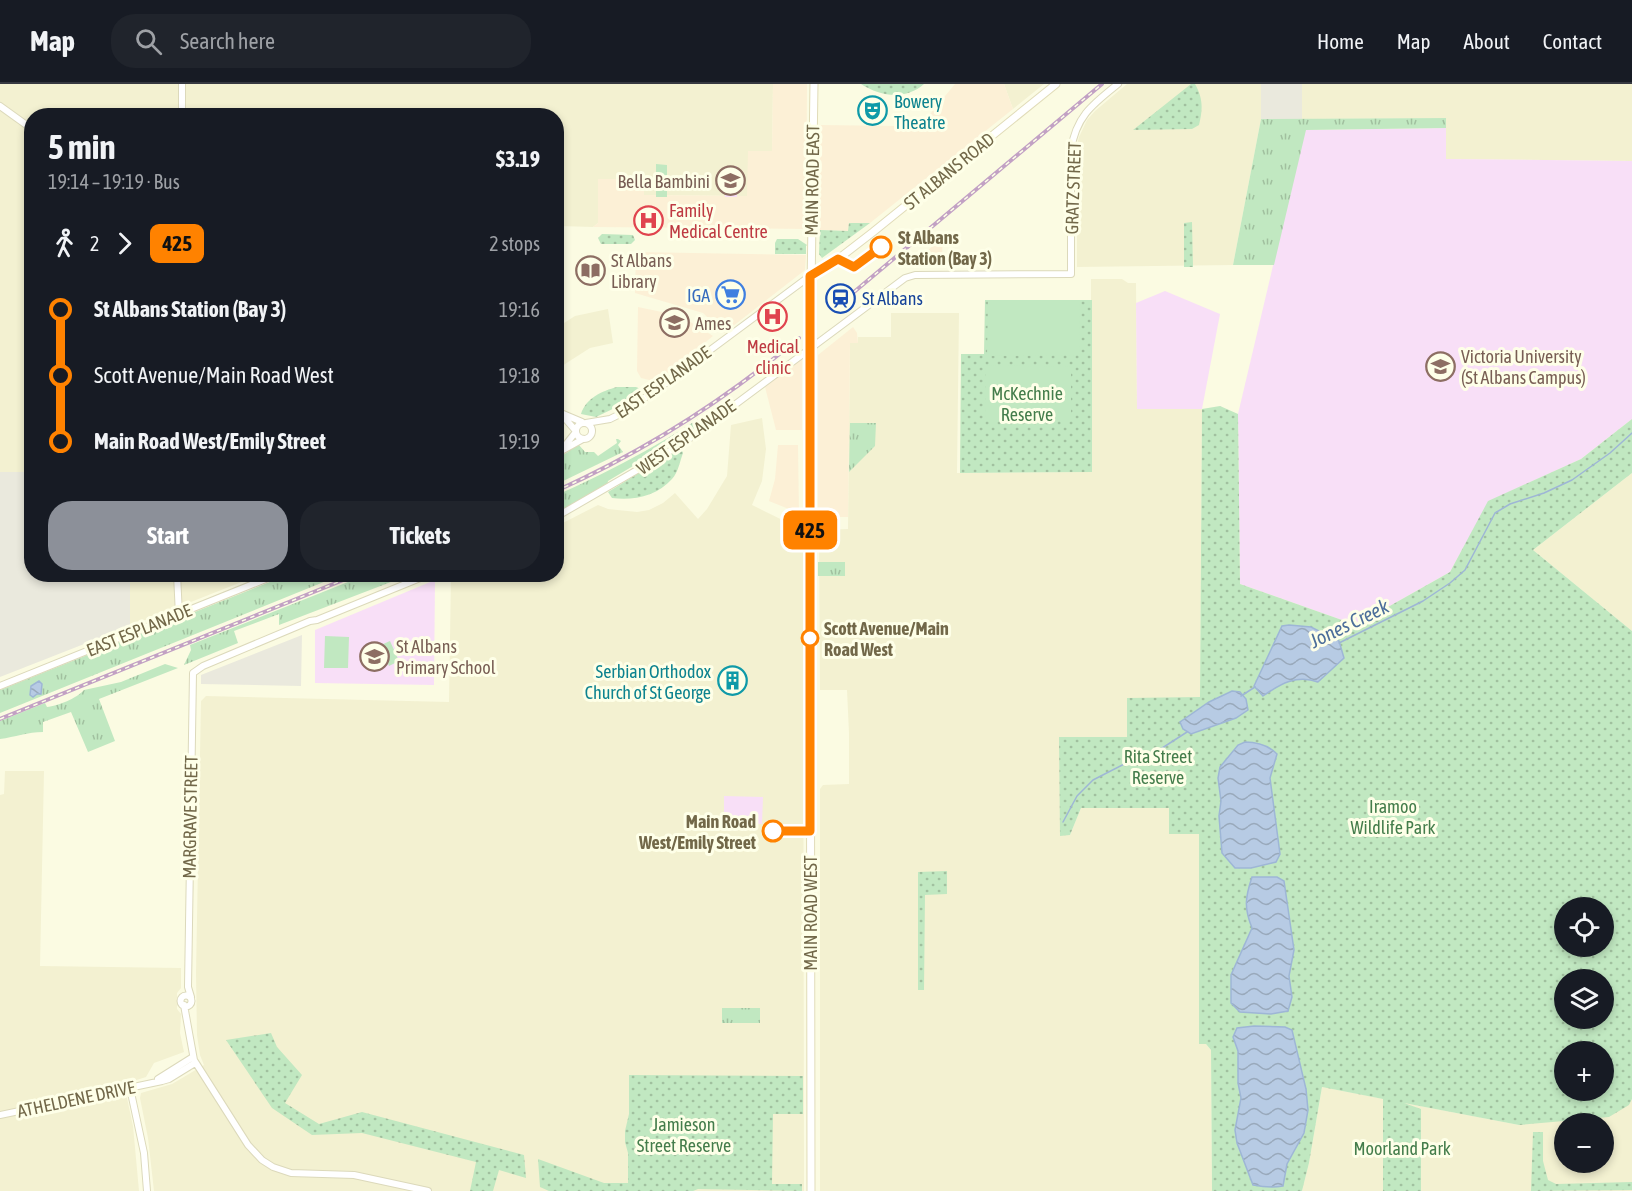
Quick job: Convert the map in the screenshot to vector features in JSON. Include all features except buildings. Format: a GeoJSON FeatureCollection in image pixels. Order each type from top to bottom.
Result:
{"type":"FeatureCollection","features":[{"type":"Feature","properties":{"kind":"main road","name":"MAIN ROAD EAST"},"geometry":{"type":"LineString","coordinates":[[810,348],[814,84]]}},
{"type":"Feature","properties":{"kind":"main road","name":"ST ALBANS ROAD"},"geometry":{"type":"LineString","coordinates":[[810,276],[838,259],[873,232],[1056,84]]}},
{"type":"Feature","properties":{"kind":"main road","name":"MAIN ROAD WEST"},"geometry":{"type":"LineString","coordinates":[[810,348],[811,1191]]}},
{"type":"Feature","properties":{"kind":"street"},"geometry":{"type":"LineString","coordinates":[[182,84],[182,108]]}},
{"type":"Feature","properties":{"kind":"street","name":"GRATZ STREET"},"geometry":{"type":"LineString","coordinates":[[1071,274],[1071,150],[1074,137],[1081,118],[1089,108],[1118,84]]}},
{"type":"Feature","properties":{"kind":"street"},"geometry":{"type":"LineString","coordinates":[[0,106],[24,123]]}},
{"type":"Feature","properties":{"kind":"street","name":"WEST ESPLANADE"},"geometry":{"type":"LineString","coordinates":[[564,511],[682,444],[905,278],[922,275],[1071,274]]}},
{"type":"Feature","properties":{"kind":"street","name":"EAST ESPLANADE"},"geometry":{"type":"LineString","coordinates":[[584,423],[601,421],[620,414],[655,391],[810,276]]}},
{"type":"Feature","properties":{"kind":"street"},"geometry":{"type":"LineString","coordinates":[[564,414],[590,425],[592,433],[588,438],[576,442],[564,451]]}},
{"type":"Feature","properties":{"kind":"street"},"geometry":{"type":"LineString","coordinates":[[564,419],[578,437],[583,439]]}},
{"type":"Feature","properties":{"kind":"street","name":"EAST ESPLANADE"},"geometry":{"type":"LineString","coordinates":[[592,433],[601,421]]}},
{"type":"Feature","properties":{"kind":"street"},"geometry":{"type":"LineString","coordinates":[[564,445],[579,424],[584,423]]}},
{"type":"Feature","properties":{"kind":"street"},"geometry":{"type":"LineString","coordinates":[[177,582],[179,615]]}},
{"type":"Feature","properties":{"kind":"street","name":"EAST ESPLANADE"},"geometry":{"type":"LineString","coordinates":[[0,686],[259,582]]}},
{"type":"Feature","properties":{"kind":"street","name":"MARGRAVE STREET"},"geometry":{"type":"LineString","coordinates":[[194,1060],[188,1031],[187,1001],[194,673],[203,666],[312,620],[412,582]]}},
{"type":"Feature","properties":{"kind":"street"},"geometry":{"type":"LineString","coordinates":[[194,1060],[252,1150],[273,1167],[298,1174],[363,1176],[428,1191]]}},
{"type":"Feature","properties":{"kind":"street","name":"ATHELDENE DRIVE"},"geometry":{"type":"LineString","coordinates":[[0,1115],[169,1079],[194,1060]]}},
{"type":"Feature","properties":{"kind":"street"},"geometry":{"type":"LineString","coordinates":[[130,1088],[144,1153],[147,1191]]}},
{"type":"Feature","properties":{"kind":"shaded area"},"geometry":{"type":"Polygon","coordinates":[[[0,84],[773,84],[772,151],[748,196],[644,195],[644,180],[599,179],[598,223],[593,227],[564,226],[564,108],[24,108],[24,472],[0,472],[0,84]]]}},
{"type":"Feature","properties":{"kind":"shaded area"},"geometry":{"type":"Polygon","coordinates":[[[773,84],[807,84],[806,229],[593,227],[598,223],[598,179],[644,179],[644,195],[747,196],[748,151],[772,151],[773,84]]]}},
{"type":"Feature","properties":{"kind":"shaded area"},"geometry":{"type":"Polygon","coordinates":[[[955,84],[1004,84],[1013,109],[870,223],[849,223],[849,231],[820,230],[820,125],[897,126],[902,122],[926,119],[955,84]]]}},
{"type":"Feature","properties":{"kind":"shaded area"},"geometry":{"type":"Polygon","coordinates":[[[1004,84],[1044,84],[1013,109],[1004,84]]]}},
{"type":"Feature","properties":{"kind":"shaded area"},"geometry":{"type":"Polygon","coordinates":[[[1127,84],[1261,84],[1261,119],[1233,265],[1077,267],[1077,145],[1079,137],[1087,120],[1095,111],[1127,84]]]}},
{"type":"Feature","properties":{"kind":"shaded area"},"geometry":{"type":"Polygon","coordinates":[[[1261,84],[1302,84],[1302,119],[1261,119],[1261,84]]]}},
{"type":"Feature","properties":{"kind":"shaded area"},"geometry":{"type":"Polygon","coordinates":[[[1302,84],[1632,84],[1632,161],[1445,159],[1446,118],[1302,119],[1302,84]]]}},
{"type":"Feature","properties":{"kind":"shaded area","name":"Victoria University (St Albans Campus)"},"geometry":{"type":"Polygon","coordinates":[[[1446,128],[1446,159],[1632,161],[1632,419],[1581,459],[1489,501],[1450,572],[1356,625],[1240,584],[1238,414],[1305,130],[1446,128]]]}},
{"type":"Feature","properties":{"kind":"shaded area","name":"Bella Bambini"},"geometry":{"type":"Polygon","coordinates":[[[725,166],[737,166],[737,197],[725,197],[725,166]]]}},
{"type":"Feature","properties":{"kind":"shaded area"},"geometry":{"type":"Polygon","coordinates":[[[941,239],[943,241],[941,267],[908,267],[941,239]]]}},
{"type":"Feature","properties":{"kind":"shaded area"},"geometry":{"type":"Polygon","coordinates":[[[636,252],[806,255],[805,270],[724,333],[703,313],[635,293],[636,252]]]}},
{"type":"Feature","properties":{"kind":"shaded area"},"geometry":{"type":"Polygon","coordinates":[[[1091,279],[1122,279],[1128,283],[1136,283],[1137,408],[1202,409],[1200,698],[1127,698],[1127,737],[1060,835],[1070,835],[1081,808],[1169,808],[1199,834],[1199,1043],[1206,1044],[1211,1050],[1212,1191],[820,1191],[820,789],[823,785],[849,784],[849,733],[847,690],[820,690],[819,530],[848,529],[850,342],[858,342],[858,337],[891,337],[891,313],[959,313],[957,473],[1091,472],[1091,279]]]}},
{"type":"Feature","properties":{"kind":"shaded area"},"geometry":{"type":"Polygon","coordinates":[[[1165,291],[1220,314],[1202,409],[1137,409],[1136,303],[1165,291]]]}},
{"type":"Feature","properties":{"kind":"shaded area"},"geometry":{"type":"Polygon","coordinates":[[[638,307],[681,316],[713,336],[657,382],[641,378],[637,371],[638,307]]]}},
{"type":"Feature","properties":{"kind":"shaded area"},"geometry":{"type":"Polygon","coordinates":[[[608,309],[613,343],[590,348],[565,364],[564,323],[575,316],[608,309]]]}},
{"type":"Feature","properties":{"kind":"shaded area"},"geometry":{"type":"Polygon","coordinates":[[[853,327],[857,333],[858,343],[850,343],[848,517],[818,517],[818,355],[853,327]]]}},
{"type":"Feature","properties":{"kind":"shaded area"},"geometry":{"type":"Polygon","coordinates":[[[802,358],[802,430],[776,430],[765,387],[802,358]]]}},
{"type":"Feature","properties":{"kind":"shaded area"},"geometry":{"type":"Polygon","coordinates":[[[762,418],[766,449],[762,481],[752,505],[803,530],[804,1191],[154,1191],[141,1093],[172,1084],[204,1065],[197,1035],[196,973],[201,701],[206,696],[449,702],[451,582],[564,582],[564,522],[598,505],[608,509],[637,512],[649,510],[663,503],[675,493],[698,519],[707,509],[727,476],[731,425],[762,418]]]}},
{"type":"Feature","properties":{"kind":"shaded area"},"geometry":{"type":"Polygon","coordinates":[[[778,445],[798,445],[799,513],[769,501],[775,479],[778,445]]]}},
{"type":"Feature","properties":{"kind":"shaded area"},"geometry":{"type":"Polygon","coordinates":[[[0,472],[24,472],[24,582],[130,582],[130,626],[0,677],[0,472]]]}},
{"type":"Feature","properties":{"kind":"shaded area"},"geometry":{"type":"Polygon","coordinates":[[[1632,473],[1632,631],[1533,550],[1632,473]]]}},
{"type":"Feature","properties":{"kind":"shaded area"},"geometry":{"type":"Polygon","coordinates":[[[130,582],[241,582],[130,626],[130,582]]]}},
{"type":"Feature","properties":{"kind":"shaded area","name":"St Albans Primary School"},"geometry":{"type":"Polygon","coordinates":[[[435,582],[434,685],[315,683],[315,630],[435,582]]]}},
{"type":"Feature","properties":{"kind":"shaded area"},"geometry":{"type":"Polygon","coordinates":[[[302,635],[301,686],[201,684],[201,675],[302,635]]]}},
{"type":"Feature","properties":{"kind":"shaded area"},"geometry":{"type":"Polygon","coordinates":[[[5,771],[44,771],[40,966],[181,968],[181,988],[177,993],[177,1009],[181,1014],[180,1033],[184,1052],[154,1063],[146,1077],[124,1084],[133,1126],[139,1191],[0,1191],[0,795],[4,794],[5,771]]]}},
{"type":"Feature","properties":{"kind":"shaded area"},"geometry":{"type":"Polygon","coordinates":[[[724,796],[763,797],[762,824],[724,823],[724,796]]]}},
{"type":"Feature","properties":{"kind":"shaded area"},"geometry":{"type":"Polygon","coordinates":[[[1322,1087],[1519,1125],[1554,1119],[1554,1173],[1614,1173],[1614,1113],[1585,1113],[1629,1105],[1632,1099],[1632,1191],[1302,1191],[1322,1087]]]}},
{"type":"Feature","properties":{"kind":"green space"},"geometry":{"type":"Polygon","coordinates":[[[861,84],[924,84],[909,93],[893,95],[877,92],[861,84]]]}},
{"type":"Feature","properties":{"kind":"green space"},"geometry":{"type":"Polygon","coordinates":[[[1191,84],[1195,84],[1201,99],[1199,125],[1192,129],[1133,130],[1191,84]]]}},
{"type":"Feature","properties":{"kind":"green space"},"geometry":{"type":"Polygon","coordinates":[[[1446,118],[1446,128],[1306,130],[1274,265],[1233,265],[1261,119],[1446,118]]]}},
{"type":"Feature","properties":{"kind":"green space"},"geometry":{"type":"Polygon","coordinates":[[[656,164],[667,165],[667,197],[656,197],[656,164]]]}},
{"type":"Feature","properties":{"kind":"green space"},"geometry":{"type":"Polygon","coordinates":[[[1192,222],[1193,267],[1184,267],[1184,223],[1192,222]]]}},
{"type":"Feature","properties":{"kind":"green space"},"geometry":{"type":"Polygon","coordinates":[[[849,223],[870,223],[822,258],[819,254],[820,230],[848,231],[849,223]]]}},
{"type":"Feature","properties":{"kind":"green space"},"geometry":{"type":"Polygon","coordinates":[[[602,234],[633,235],[635,240],[631,244],[601,244],[598,238],[602,234]]]}},
{"type":"Feature","properties":{"kind":"green space"},"geometry":{"type":"Polygon","coordinates":[[[777,239],[798,239],[807,245],[806,254],[775,254],[777,239]]]}},
{"type":"Feature","properties":{"kind":"green space","name":"McKechnie Reserve"},"geometry":{"type":"Polygon","coordinates":[[[985,300],[1092,300],[1092,472],[960,473],[961,354],[984,354],[985,300]]]}},
{"type":"Feature","properties":{"kind":"green space"},"geometry":{"type":"Polygon","coordinates":[[[988,301],[1079,301],[1080,355],[987,356],[988,301]]]}},
{"type":"Feature","properties":{"kind":"green space"},"geometry":{"type":"Polygon","coordinates":[[[986,365],[1071,367],[1071,420],[985,420],[986,365]]]}},
{"type":"Feature","properties":{"kind":"green space"},"geometry":{"type":"Polygon","coordinates":[[[617,387],[636,387],[643,390],[623,404],[596,417],[581,414],[583,408],[595,396],[617,387]]]}},
{"type":"Feature","properties":{"kind":"green space"},"geometry":{"type":"Polygon","coordinates":[[[729,398],[732,403],[682,440],[681,435],[656,451],[654,458],[644,465],[643,460],[608,481],[607,487],[564,511],[564,492],[602,474],[688,426],[729,398]]]}},
{"type":"Feature","properties":{"kind":"green space","name":"Iramoo Wildlife Park"},"geometry":{"type":"Polygon","coordinates":[[[1220,406],[1238,414],[1240,584],[1356,625],[1450,572],[1488,501],[1581,459],[1632,419],[1632,473],[1533,550],[1632,631],[1632,1099],[1629,1105],[1614,1114],[1554,1113],[1554,1122],[1519,1125],[1404,1103],[1421,1109],[1421,1191],[1383,1191],[1383,1099],[1322,1087],[1302,1191],[1212,1191],[1211,1050],[1206,1044],[1199,1044],[1199,834],[1169,834],[1169,808],[1081,808],[1070,835],[1060,836],[1059,737],[1127,737],[1127,698],[1200,697],[1202,409],[1220,406]]]}},
{"type":"Feature","properties":{"kind":"green space"},"geometry":{"type":"Polygon","coordinates":[[[850,423],[876,423],[875,446],[849,472],[850,423]]]}},
{"type":"Feature","properties":{"kind":"green space"},"geometry":{"type":"Polygon","coordinates":[[[616,439],[621,441],[618,445],[623,452],[564,481],[564,454],[575,444],[585,452],[594,452],[598,456],[617,443],[616,439]]]}},
{"type":"Feature","properties":{"kind":"green space"},"geometry":{"type":"Polygon","coordinates":[[[681,449],[683,453],[679,467],[666,485],[659,490],[636,498],[612,498],[608,492],[681,449]]]}},
{"type":"Feature","properties":{"kind":"green space"},"geometry":{"type":"Polygon","coordinates":[[[818,562],[845,562],[845,576],[818,576],[818,562]]]}},
{"type":"Feature","properties":{"kind":"green space"},"geometry":{"type":"Polygon","coordinates":[[[270,582],[324,582],[0,713],[0,690],[270,582]]]}},
{"type":"Feature","properties":{"kind":"green space"},"geometry":{"type":"Polygon","coordinates":[[[348,582],[391,582],[279,625],[279,614],[234,631],[238,643],[184,665],[191,650],[190,645],[348,582]]]}},
{"type":"Feature","properties":{"kind":"green space"},"geometry":{"type":"Polygon","coordinates":[[[325,636],[349,637],[348,668],[324,668],[325,636]]]}},
{"type":"Feature","properties":{"kind":"green space"},"geometry":{"type":"Polygon","coordinates":[[[390,641],[399,661],[389,666],[381,645],[390,641]]]}},
{"type":"Feature","properties":{"kind":"green space"},"geometry":{"type":"Polygon","coordinates":[[[165,664],[178,668],[99,699],[115,741],[88,752],[71,712],[43,722],[43,732],[0,739],[0,721],[45,703],[47,707],[62,703],[84,690],[121,682],[165,664]]]}},
{"type":"Feature","properties":{"kind":"green space"},"geometry":{"type":"Polygon","coordinates":[[[947,871],[947,894],[925,895],[924,990],[918,990],[918,872],[947,871]]]}},
{"type":"Feature","properties":{"kind":"green space"},"geometry":{"type":"Polygon","coordinates":[[[722,1008],[760,1008],[760,1023],[722,1023],[722,1008]]]}},
{"type":"Feature","properties":{"kind":"green space"},"geometry":{"type":"Polygon","coordinates":[[[271,1033],[277,1047],[302,1075],[285,1103],[319,1124],[362,1112],[524,1155],[526,1178],[499,1170],[493,1191],[470,1191],[476,1162],[362,1133],[312,1135],[272,1108],[226,1040],[271,1033]]]}},
{"type":"Feature","properties":{"kind":"green space","name":"Jamieson Street Reserve"},"geometry":{"type":"Polygon","coordinates":[[[629,1075],[803,1076],[803,1114],[773,1114],[772,1184],[802,1184],[802,1191],[698,1189],[693,1191],[549,1191],[540,1187],[538,1159],[604,1183],[628,1183],[625,1131],[629,1114],[629,1075]]]}},
{"type":"Feature","properties":{"kind":"green space"},"geometry":{"type":"Polygon","coordinates":[[[1533,1132],[1543,1132],[1543,1161],[1548,1180],[1556,1184],[1632,1182],[1632,1190],[1531,1191],[1533,1132]]]}},
{"type":"Feature","properties":{"kind":"water"},"geometry":{"type":"Polygon","coordinates":[[[1282,626],[1311,627],[1339,641],[1344,658],[1318,682],[1296,680],[1282,684],[1263,696],[1254,686],[1282,626]]]}},
{"type":"Feature","properties":{"kind":"water"},"geometry":{"type":"Polygon","coordinates":[[[39,681],[42,684],[41,694],[33,697],[30,695],[31,686],[39,681]]]}},
{"type":"Feature","properties":{"kind":"water"},"geometry":{"type":"Polygon","coordinates":[[[1232,691],[1240,692],[1246,699],[1248,710],[1236,718],[1191,734],[1183,729],[1180,722],[1209,702],[1232,691]]]}},
{"type":"Feature","properties":{"kind":"water"},"geometry":{"type":"Polygon","coordinates":[[[1245,742],[1270,748],[1277,754],[1270,778],[1280,854],[1276,862],[1251,868],[1235,868],[1222,853],[1218,778],[1220,767],[1238,745],[1245,742]]]}},
{"type":"Feature","properties":{"kind":"water"},"geometry":{"type":"Polygon","coordinates":[[[1252,877],[1277,877],[1284,881],[1294,950],[1289,976],[1292,997],[1288,1011],[1271,1014],[1240,1012],[1231,1003],[1231,975],[1252,928],[1246,903],[1252,877]]]}},
{"type":"Feature","properties":{"kind":"water"},"geometry":{"type":"Polygon","coordinates":[[[1285,1027],[1292,1030],[1306,1089],[1308,1110],[1304,1133],[1287,1164],[1283,1186],[1253,1185],[1237,1143],[1235,1130],[1241,1098],[1238,1083],[1238,1051],[1233,1037],[1237,1028],[1285,1027]]]}},
{"type":"Feature","properties":{"kind":"waterway","name":"Jones Creek"},"geometry":{"type":"LineString","coordinates":[[1339,643],[1423,601],[1450,583],[1465,570],[1495,513],[1510,504],[1544,493],[1572,480],[1610,453],[1632,433]]}},
{"type":"Feature","properties":{"kind":"waterway","name":"Jones Creek"},"geometry":{"type":"LineString","coordinates":[[1241,696],[1255,687]]}},
{"type":"Feature","properties":{"kind":"waterway","name":"Jones Creek"},"geometry":{"type":"LineString","coordinates":[[1063,822],[1077,796],[1093,780],[1136,758],[1156,752],[1187,732]]}},
{"type":"Feature","properties":{"kind":"railway"},"geometry":{"type":"LineString","coordinates":[[854,292],[1102,84]]}},
{"type":"Feature","properties":{"kind":"railway"},"geometry":{"type":"LineString","coordinates":[[564,487],[621,459],[683,423],[771,361],[799,338]]}},
{"type":"Feature","properties":{"kind":"railway"},"geometry":{"type":"LineString","coordinates":[[0,719],[338,582]]}},
{"type":"Feature","properties":{"kind":"bus line","name":"425"},"geometry":{"type":"LineString","coordinates":[[773,831],[810,831],[810,276],[838,259],[854,267],[881,247]]}},
{"type":"Feature","properties":{"kind":"place","name":"Bowery Theatre"},"geometry":{"type":"Point","coordinates":[873,111]}},
{"type":"Feature","properties":{"kind":"place","name":"Bella Bambini"},"geometry":{"type":"Point","coordinates":[731,181]}},
{"type":"Feature","properties":{"kind":"place","name":"Family Medical Centre"},"geometry":{"type":"Point","coordinates":[648,220]}},
{"type":"Feature","properties":{"kind":"place","name":"St Albans Station (Bay 3)"},"geometry":{"type":"Point","coordinates":[881,247]}},
{"type":"Feature","properties":{"kind":"place","name":"St Albans Library"},"geometry":{"type":"Point","coordinates":[590,270]}},
{"type":"Feature","properties":{"kind":"place","name":"IGA"},"geometry":{"type":"Point","coordinates":[731,295]}},
{"type":"Feature","properties":{"kind":"place","name":"St Albans"},"geometry":{"type":"Point","coordinates":[841,298]}},
{"type":"Feature","properties":{"kind":"place","name":"Medical clinic"},"geometry":{"type":"Point","coordinates":[773,317]}},
{"type":"Feature","properties":{"kind":"place","name":"Ames"},"geometry":{"type":"Point","coordinates":[674,323]}},
{"type":"Feature","properties":{"kind":"place","name":"Victoria University (St Albans Campus)"},"geometry":{"type":"Point","coordinates":[1440,366]}},
{"type":"Feature","properties":{"kind":"place","name":"Scott Avenue/Main Road West"},"geometry":{"type":"Point","coordinates":[810,638]}},
{"type":"Feature","properties":{"kind":"place","name":"St Albans Primary School"},"geometry":{"type":"Point","coordinates":[375,656]}},
{"type":"Feature","properties":{"kind":"place","name":"Serbian Orthodox Church of St George"},"geometry":{"type":"Point","coordinates":[732,681]}},
{"type":"Feature","properties":{"kind":"place","name":"Main Road West/Emily Street"},"geometry":{"type":"Point","coordinates":[773,831]}},
{"type":"Feature","properties":{"kind":"park label","name":"Rita Street Reserve"},"geometry":{"type":"Point","coordinates":[1158,766]}},
{"type":"Feature","properties":{"kind":"park label","name":"Moorland Park"},"geometry":{"type":"Point","coordinates":[1402,1148]}}]}
